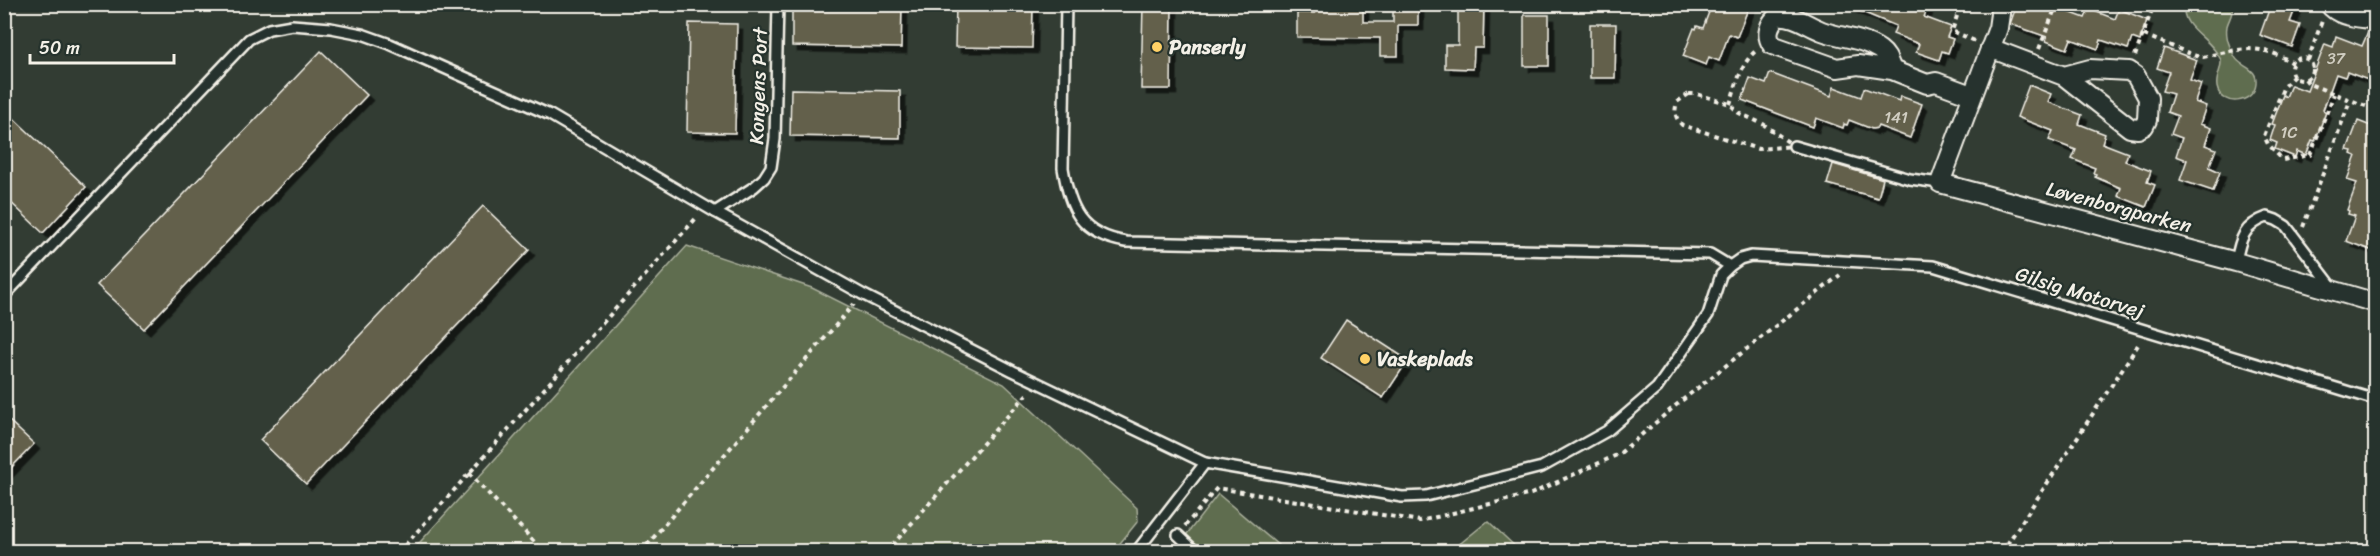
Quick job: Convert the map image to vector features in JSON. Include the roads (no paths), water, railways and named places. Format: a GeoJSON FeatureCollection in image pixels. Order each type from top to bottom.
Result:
{"type":"FeatureCollection","features":[{"type":"Feature","properties":{"kind":"street"},"geometry":{"type":"LineString","coordinates":[[1940,183],[1971,95],[1998,28],[1999,4]]}},
{"type":"Feature","properties":{"kind":"street"},"geometry":{"type":"LineString","coordinates":[[2330,6],[2342,14],[2376,20]]}},
{"type":"Feature","properties":{"kind":"street"},"geometry":{"type":"LineString","coordinates":[[1893,70],[1880,50],[1850,37],[1824,32],[1791,17],[1778,16],[1773,20],[1769,30],[1769,40],[1778,47],[1837,68],[1858,65],[1893,70],[1927,84],[1936,82],[1971,95]]}},
{"type":"Feature","properties":{"kind":"street"},"geometry":{"type":"LineString","coordinates":[[1990,48],[2064,76],[2130,128],[2138,129],[2144,126],[2147,120],[2148,98],[2136,76],[2129,71],[2090,69],[2064,76]]}},
{"type":"Feature","properties":{"kind":"street","name":"Løvenborgparken"},"geometry":{"type":"LineString","coordinates":[[1940,183],[2236,262],[2376,303]]}},
{"type":"Feature","properties":{"kind":"lane","name":"Kongens Port"},"geometry":{"type":"LineString","coordinates":[[715,212],[754,187],[771,167],[775,139],[778,4]]}},
{"type":"Feature","properties":{"kind":"lane"},"geometry":{"type":"LineString","coordinates":[[4,296],[249,39],[268,29],[292,25],[331,28],[362,34],[400,48],[550,115],[715,212],[862,294],[1013,371],[1205,463],[1402,496],[1426,496],[1542,467],[1607,431],[1657,388],[1708,315],[1721,275],[1730,266],[1710,254],[1126,242],[1106,238],[1090,228],[1077,214],[1067,191],[1063,168],[1066,4]]}},
{"type":"Feature","properties":{"kind":"lane"},"geometry":{"type":"LineString","coordinates":[[1794,146],[1910,178],[1940,183]]}},
{"type":"Feature","properties":{"kind":"lane"},"geometry":{"type":"LineString","coordinates":[[2236,262],[2241,236],[2247,227],[2267,218],[2276,220],[2293,235],[2336,290]]}},
{"type":"Feature","properties":{"kind":"lane","name":"Gilsig Motorvej"},"geometry":{"type":"LineString","coordinates":[[1730,266],[1740,259],[1767,255],[1933,266],[2376,400]]}},
{"type":"Feature","properties":{"kind":"lane"},"geometry":{"type":"LineString","coordinates":[[1136,552],[1205,463]]}},
{"type":"Feature","properties":{"kind":"lane"},"geometry":{"type":"LineString","coordinates":[[1178,535],[1196,552]]}},
{"type":"Feature","properties":{"kind":"place","name":"Panserly"},"geometry":{"type":"Point","coordinates":[1157,47]}},
{"type":"Feature","properties":{"kind":"place","name":"Vaskeplads"},"geometry":{"type":"Point","coordinates":[1365,359]}}]}
